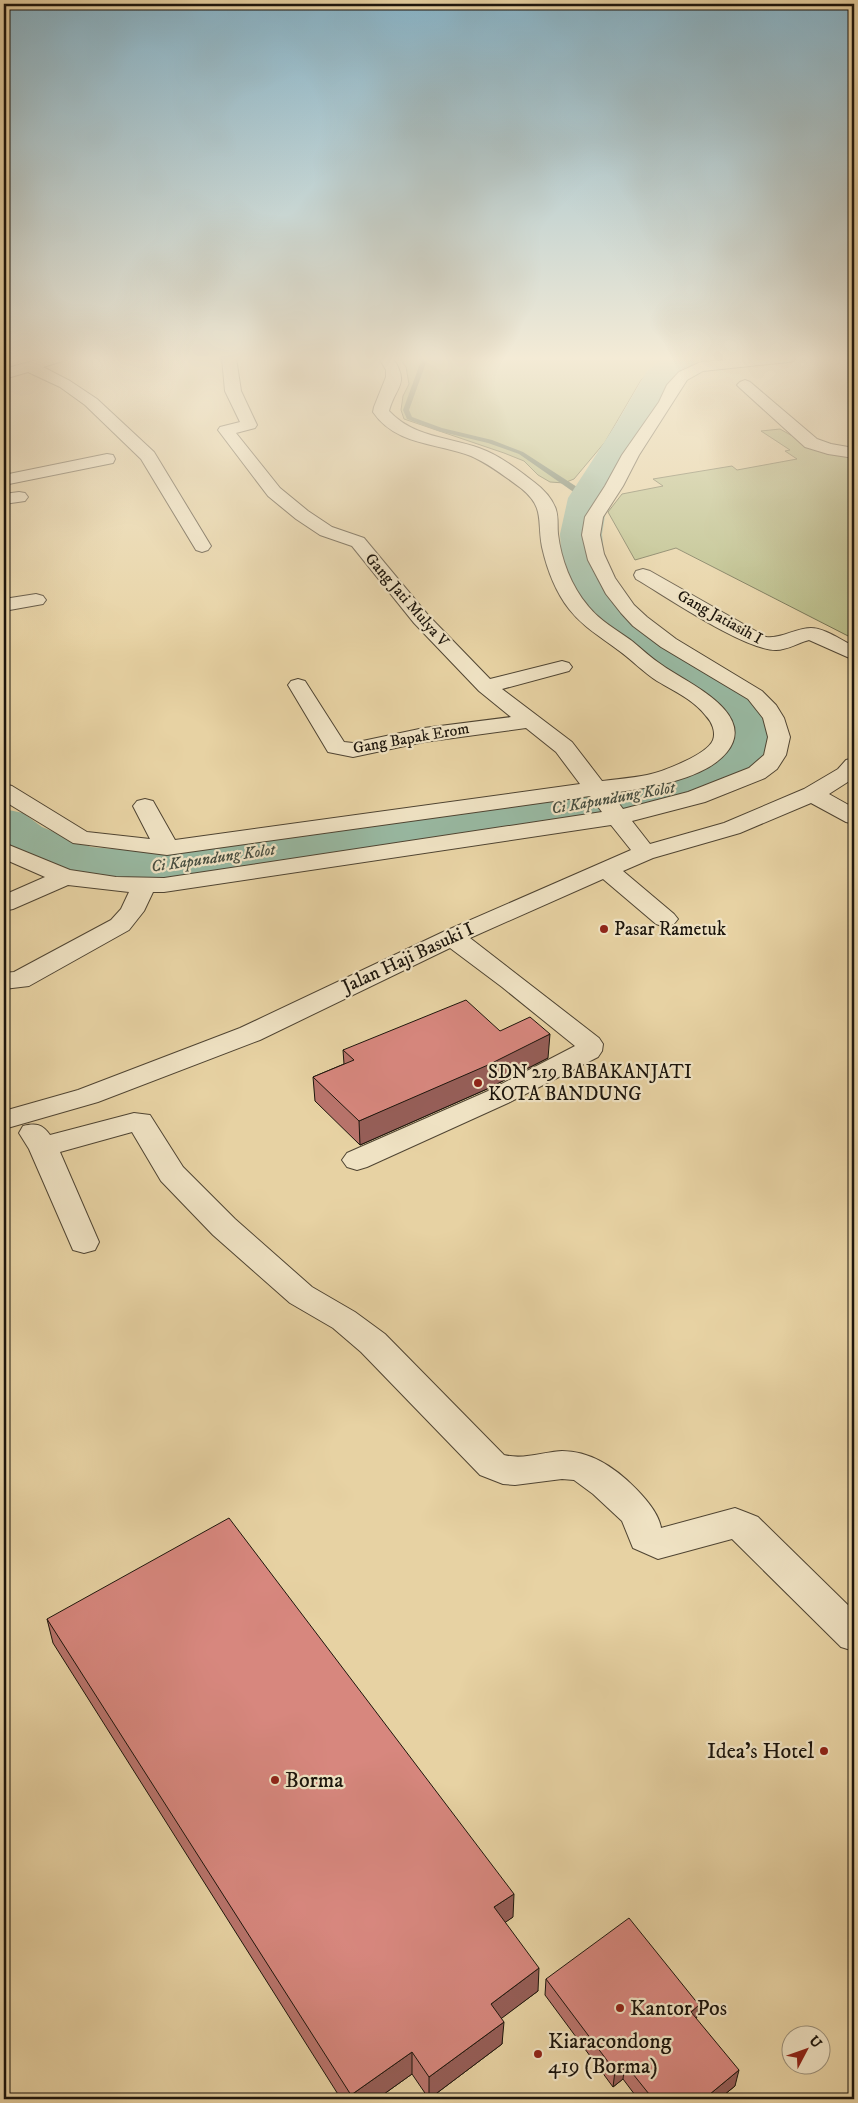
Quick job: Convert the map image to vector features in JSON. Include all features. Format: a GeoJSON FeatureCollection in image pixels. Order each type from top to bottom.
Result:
{"type":"FeatureCollection","features":[{"type":"Feature","properties":{"kind":"street"},"geometry":{"type":"LineString","coordinates":[[148,456],[202,546]]}},
{"type":"Feature","properties":{"kind":"street","name":"Gang Jati Mulya V"},"geometry":{"type":"LineString","coordinates":[[246,456],[274,492],[302,516],[326,531],[358,542],[421,619],[486,687],[564,747],[574,757],[606,803],[645,853]]}},
{"type":"Feature","properties":{"kind":"street"},"geometry":{"type":"LineString","coordinates":[[4,850],[64,877],[116,884],[164,885],[606,803],[657,779],[704,761],[723,742],[725,734],[721,720],[695,694],[654,670],[592,622],[577,606],[559,578],[549,534],[548,509],[541,498],[501,466],[483,456]]}},
{"type":"Feature","properties":{"kind":"street"},"geometry":{"type":"LineString","coordinates":[[4,791],[81,838],[167,848],[606,803],[689,800],[752,775],[769,765],[778,749],[779,736],[776,719],[756,696],[660,639],[621,604],[594,551],[591,531],[592,520],[630,456]]}},
{"type":"Feature","properties":{"kind":"street"},"geometry":{"type":"LineString","coordinates":[[4,480],[107,459]]}},
{"type":"Feature","properties":{"kind":"street","name":"Gang Jatiasih I"},"geometry":{"type":"LineString","coordinates":[[643,575],[728,625],[761,642],[777,644],[812,634],[854,654]]}},
{"type":"Feature","properties":{"kind":"street"},"geometry":{"type":"LineString","coordinates":[[4,604],[36,600]]}},
{"type":"Feature","properties":{"kind":"street"},"geometry":{"type":"LineString","coordinates":[[486,687],[562,667]]}},
{"type":"Feature","properties":{"kind":"street","name":"Gang Bapak Erom"},"geometry":{"type":"LineString","coordinates":[[298,684],[336,747],[344,750],[353,750],[424,734],[529,721]]}},
{"type":"Feature","properties":{"kind":"street","name":"Jalan Haji Basuki I"},"geometry":{"type":"LineString","coordinates":[[13,1117],[88,1096],[250,1034],[452,937],[606,869],[645,853],[732,828],[812,794],[846,774],[854,766]]}},
{"type":"Feature","properties":{"kind":"street"},"geometry":{"type":"LineString","coordinates":[[812,794],[854,817]]}},
{"type":"Feature","properties":{"kind":"street"},"geometry":{"type":"LineString","coordinates":[[145,806],[167,848]]}},
{"type":"Feature","properties":{"kind":"street"},"geometry":{"type":"LineString","coordinates":[[606,869],[665,919]]}},
{"type":"Feature","properties":{"kind":"street"},"geometry":{"type":"LineString","coordinates":[[4,904],[64,877]]}},
{"type":"Feature","properties":{"kind":"street"},"geometry":{"type":"LineString","coordinates":[[4,981],[20,980],[120,925],[132,911],[144,885]]}},
{"type":"Feature","properties":{"kind":"street"},"geometry":{"type":"LineString","coordinates":[[357,1160],[498,1097],[588,1051],[589,1044],[452,937]]}},
{"type":"Feature","properties":{"kind":"street"},"geometry":{"type":"LineString","coordinates":[[13,1117],[31,1131],[43,1147],[84,1242]]}},
{"type":"Feature","properties":{"kind":"street"},"geometry":{"type":"LineString","coordinates":[[43,1147],[140,1122],[172,1174],[224,1227],[301,1295],[344,1320],[373,1343],[492,1466],[500,1470],[516,1472],[558,1464],[573,1464],[588,1470],[639,1516],[642,1534],[649,1541],[658,1544],[735,1524],[745,1528],[854,1635]]}},
{"type":"Feature","properties":{"kind":"green space"},"geometry":{"type":"Polygon","coordinates":[[[512,456],[593,456],[574,479],[564,483],[550,482],[538,475],[524,461],[512,456]]]}},
{"type":"Feature","properties":{"kind":"green space"},"geometry":{"type":"Polygon","coordinates":[[[793,456],[854,457],[854,636],[852,638],[676,548],[635,560],[608,512],[622,494],[663,486],[653,479],[732,466],[737,470],[797,459],[793,456]]]}},
{"type":"Feature","properties":{"kind":"building"},"geometry":{"type":"Polygon","coordinates":[[[466,1000],[500,1031],[530,1017],[550,1034],[488,1065],[359,1121],[313,1077],[354,1060],[343,1050],[466,1000]]]}},
{"type":"Feature","properties":{"kind":"building","name":"Borma"},"geometry":{"type":"Polygon","coordinates":[[[229,1518],[514,1894],[494,1907],[539,1968],[491,2004],[504,2022],[429,2077],[412,2052],[351,2095],[47,1619],[229,1518]]]}},
{"type":"Feature","properties":{"kind":"building"},"geometry":{"type":"Polygon","coordinates":[[[629,1918],[699,2005],[691,2012],[739,2070],[704,2099],[653,2099],[625,2064],[615,2071],[546,1979],[629,1918]]]}},
{"type":"Feature","properties":{"kind":"waterway"},"geometry":{"type":"LineString","coordinates":[[526,456],[588,498]]}},
{"type":"Feature","properties":{"kind":"waterway","name":"Ci Kapundung Kolot"},"geometry":{"type":"LineString","coordinates":[[4,825],[23,839],[81,863],[149,869],[671,790],[718,771],[738,754],[749,731],[737,710],[699,681],[634,639],[586,596],[581,547],[584,510],[588,498],[615,456]]}},
{"type":"Feature","properties":{"kind":"place","name":"Pasar Rametuk"},"geometry":{"type":"Point","coordinates":[604,929]}},
{"type":"Feature","properties":{"kind":"place","name":"SDN 219 BABAKANJATI KOTA BANDUNG"},"geometry":{"type":"Point","coordinates":[478,1083]}},
{"type":"Feature","properties":{"kind":"place","name":"Idea's Hotel"},"geometry":{"type":"Point","coordinates":[824,1751]}},
{"type":"Feature","properties":{"kind":"place","name":"Borma"},"geometry":{"type":"Point","coordinates":[275,1780]}},
{"type":"Feature","properties":{"kind":"place","name":"Kantor Pos"},"geometry":{"type":"Point","coordinates":[620,2008]}},
{"type":"Feature","properties":{"kind":"place","name":"Kiaracondong 419 (Borma)"},"geometry":{"type":"Point","coordinates":[538,2054]}}]}
